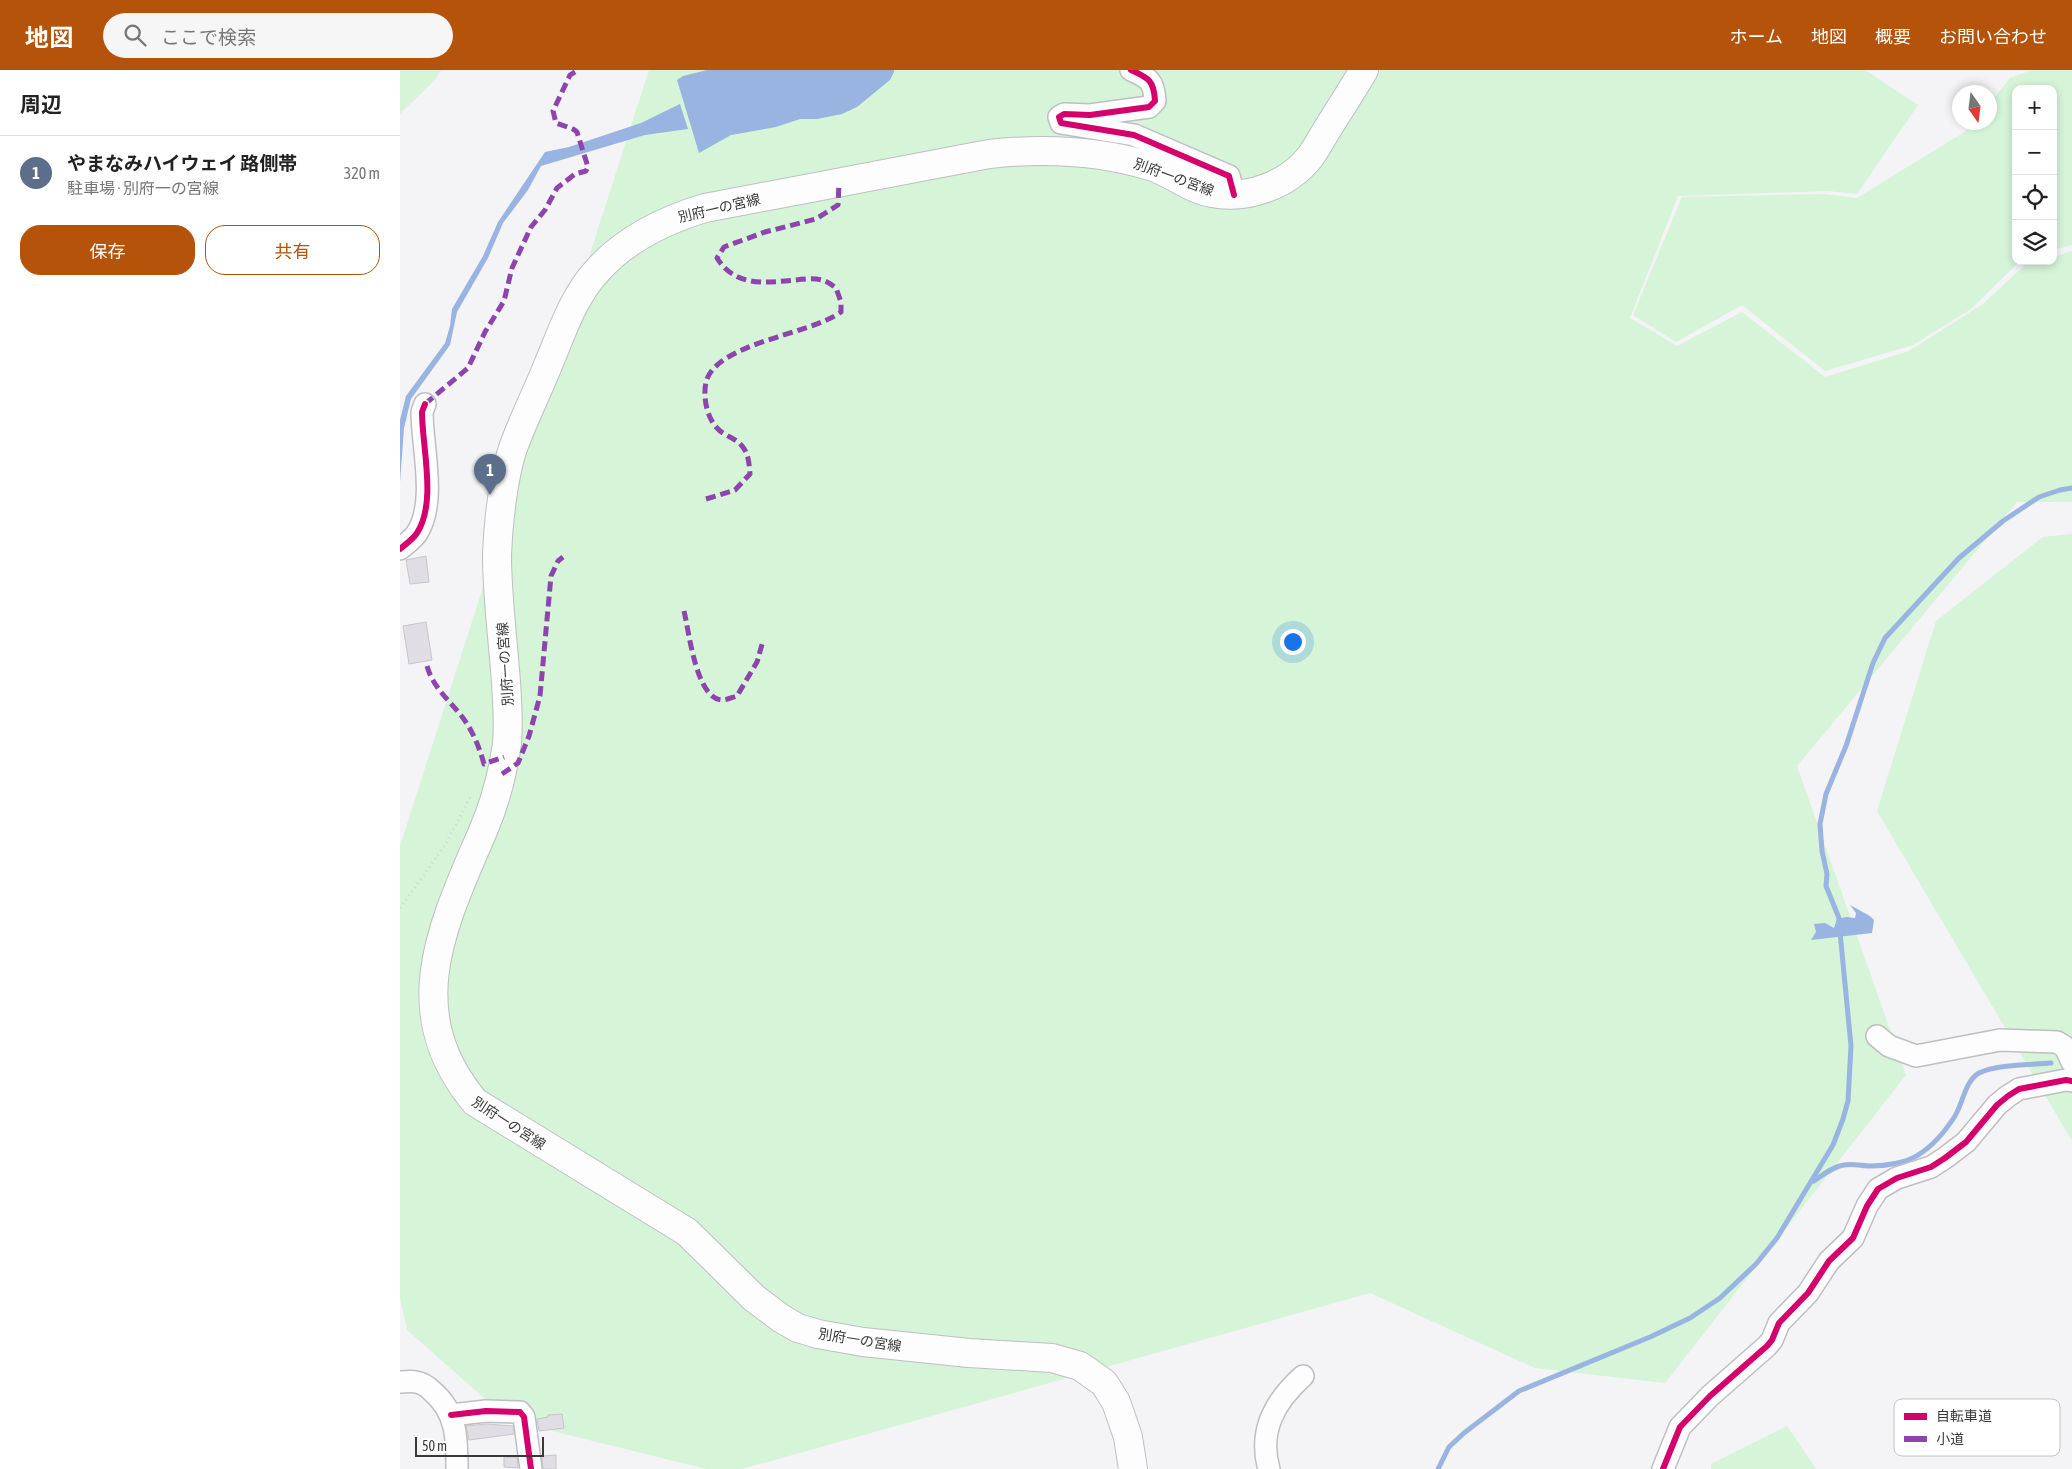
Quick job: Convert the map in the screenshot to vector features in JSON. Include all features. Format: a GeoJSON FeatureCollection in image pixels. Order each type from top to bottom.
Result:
{"type":"FeatureCollection","features":[{"type":"Feature","properties":{"kind":"main road","name":"別府一の宮線"},"geometry":{"type":"LineString","coordinates":[[1129,1468],[1128,1437],[1116,1402],[1104,1383],[1080,1366],[1052,1358],[969,1354],[863,1342],[818,1334],[798,1328],[782,1319],[754,1298],[687,1232],[475,1102],[458,1087],[447,1073],[429,1038],[425,1024],[423,1003],[424,976],[437,929],[483,831],[502,774],[507,741],[508,710],[498,554],[508,466],[515,441],[572,305],[595,272],[615,252],[674,217],[705,208],[989,154],[1026,150],[1064,150],[1152,166],[1189,185],[1211,193],[1234,195],[1263,189],[1290,176],[1310,157],[1364,70]]}},
{"type":"Feature","properties":{"kind":"street"},"geometry":{"type":"LineString","coordinates":[[1131,70],[1147,77],[1154,88],[1155,101],[1149,107],[1090,115],[1064,114],[1059,117],[1061,123],[1124,133],[1142,138],[1228,176],[1234,195]]}},
{"type":"Feature","properties":{"kind":"street"},"geometry":{"type":"LineString","coordinates":[[400,549],[417,533],[424,516],[427,497],[422,412],[425,404]]}},
{"type":"Feature","properties":{"kind":"street"},"geometry":{"type":"LineString","coordinates":[[1877,1036],[1889,1046],[1916,1056],[2000,1040],[2057,1042],[2065,1047],[2072,1062]]}},
{"type":"Feature","properties":{"kind":"street"},"geometry":{"type":"LineString","coordinates":[[1663,1469],[1680,1426],[1710,1396],[1767,1346],[1772,1340],[1779,1323],[1808,1293],[1829,1262],[1853,1238],[1867,1206],[1878,1189],[1891,1181],[1931,1166],[1945,1158],[1966,1142],[1997,1105],[2019,1089],[2066,1080],[2072,1081]]}},
{"type":"Feature","properties":{"kind":"street"},"geometry":{"type":"LineString","coordinates":[[1269,1469],[1265,1445],[1270,1422],[1277,1404],[1286,1391],[1303,1376]]}},
{"type":"Feature","properties":{"kind":"street"},"geometry":{"type":"LineString","coordinates":[[400,1382],[416,1382],[426,1385],[438,1396],[451,1415],[456,1439],[457,1469]]}},
{"type":"Feature","properties":{"kind":"street"},"geometry":{"type":"LineString","coordinates":[[451,1415],[486,1411],[520,1412],[524,1417],[530,1469]]}},
{"type":"Feature","properties":{"kind":"path"},"geometry":{"type":"LineString","coordinates":[[400,908],[445,845],[474,790]]}},
{"type":"Feature","properties":{"kind":"green space"},"geometry":{"type":"Polygon","coordinates":[[[400,70],[441,70],[436,79],[400,114],[400,70]]]}},
{"type":"Feature","properties":{"kind":"green space"},"geometry":{"type":"Polygon","coordinates":[[[649,70],[1865,70],[1918,105],[1857,194],[1828,191],[1678,196],[1630,318],[1677,346],[1742,312],[1825,377],[1909,351],[1983,304],[2025,265],[2057,265],[2057,256],[2072,251],[2072,502],[2017,502],[1797,766],[1906,1075],[1665,1383],[1535,1368],[1370,1293],[742,1469],[706,1469],[509,1420],[407,1330],[400,1297],[400,846],[649,70]]]}},
{"type":"Feature","properties":{"kind":"green space"},"geometry":{"type":"Polygon","coordinates":[[[2032,70],[2072,70],[2072,245],[2057,249],[2057,85],[2012,85],[2012,265],[2016,265],[1971,309],[1913,345],[1825,371],[1742,305],[1676,342],[1633,315],[1682,197],[1823,194],[1857,198],[1967,130],[1997,130],[1997,94],[2010,78],[2032,70]]]}},
{"type":"Feature","properties":{"kind":"green space"},"geometry":{"type":"Polygon","coordinates":[[[2072,534],[2072,1141],[1877,811],[1936,621],[2043,537],[2072,534]]]}},
{"type":"Feature","properties":{"kind":"green space"},"geometry":{"type":"Polygon","coordinates":[[[1787,1426],[1816,1469],[1711,1469],[1711,1464],[1787,1426]]]}},
{"type":"Feature","properties":{"kind":"water"},"geometry":{"type":"Polygon","coordinates":[[[707,70],[894,70],[894,72],[890,80],[857,107],[842,114],[817,119],[800,119],[776,127],[731,135],[699,153],[677,80],[683,76],[707,70]]]}},
{"type":"Feature","properties":{"kind":"water"},"geometry":{"type":"Polygon","coordinates":[[[680,104],[688,129],[645,135],[541,166],[528,190],[503,223],[488,258],[457,312],[450,345],[411,399],[404,428],[400,482],[400,420],[406,396],[445,343],[452,309],[483,256],[498,222],[545,152],[569,147],[641,123],[680,104]]]}},
{"type":"Feature","properties":{"kind":"water"},"geometry":{"type":"Polygon","coordinates":[[[1850,905],[1874,920],[1872,933],[1811,940],[1816,932],[1814,924],[1825,923],[1834,928],[1837,919],[1855,918],[1856,913],[1850,905]]]}},
{"type":"Feature","properties":{"kind":"building"},"geometry":{"type":"Polygon","coordinates":[[[426,556],[429,582],[410,584],[406,560],[426,556]]]}},
{"type":"Feature","properties":{"kind":"building"},"geometry":{"type":"Polygon","coordinates":[[[426,622],[432,660],[409,664],[403,626],[426,622]]]}},
{"type":"Feature","properties":{"kind":"building"},"geometry":{"type":"Polygon","coordinates":[[[562,1414],[564,1428],[539,1431],[537,1419],[548,1417],[548,1415],[562,1414]]]}},
{"type":"Feature","properties":{"kind":"building"},"geometry":{"type":"Polygon","coordinates":[[[486,1424],[513,1426],[514,1434],[469,1440],[466,1426],[486,1424]]]}},
{"type":"Feature","properties":{"kind":"building"},"geometry":{"type":"Polygon","coordinates":[[[556,1455],[556,1469],[543,1469],[542,1456],[556,1455]]]}},
{"type":"Feature","properties":{"kind":"building"},"geometry":{"type":"Polygon","coordinates":[[[504,1457],[517,1457],[518,1468],[504,1467],[504,1457]]]}},
{"type":"Feature","properties":{"kind":"waterway"},"geometry":{"type":"LineString","coordinates":[[1839,923],[1839,918],[1826,886],[1827,874],[1822,851],[1820,824],[1826,794],[1846,746],[1873,663],[1885,638],[1959,558],[2003,521],[2039,497],[2072,488]]}},
{"type":"Feature","properties":{"kind":"waterway"},"geometry":{"type":"LineString","coordinates":[[1438,1469],[1449,1447],[1464,1433],[1519,1391],[1650,1337],[1690,1318],[1720,1298],[1756,1264],[1777,1238],[1833,1145],[1848,1101],[1851,1046],[1840,932]]}},
{"type":"Feature","properties":{"kind":"waterway"},"geometry":{"type":"LineString","coordinates":[[1814,1181],[1840,1166],[1851,1164],[1883,1165],[1913,1158],[1929,1147],[1948,1127],[1958,1111],[1970,1081],[1979,1073],[2004,1066],[2051,1063]]}},
{"type":"Feature","properties":{"kind":"marked path"},"geometry":{"type":"LineString","coordinates":[[425,404],[468,368],[485,332],[504,301],[512,268],[531,227],[545,210],[557,188],[575,174],[586,171],[588,167],[577,132],[556,123],[553,111],[570,75],[578,70]]}},
{"type":"Feature","properties":{"kind":"marked path"},"geometry":{"type":"LineString","coordinates":[[706,499],[735,490],[750,474],[748,459],[744,449],[737,441],[717,428],[710,418],[705,400],[705,388],[713,369],[727,358],[745,349],[808,327],[841,312],[841,302],[836,288],[826,281],[819,279],[773,282],[752,281],[733,274],[717,258],[724,247],[765,232],[816,219],[838,205],[839,183]]}},
{"type":"Feature","properties":{"kind":"marked path"},"geometry":{"type":"LineString","coordinates":[[502,774],[518,763],[529,736],[540,696],[551,576],[558,561],[563,557]]}},
{"type":"Feature","properties":{"kind":"marked path"},"geometry":{"type":"LineString","coordinates":[[684,611],[695,663],[700,677],[713,697],[722,700],[737,696],[757,662],[763,641]]}},
{"type":"Feature","properties":{"kind":"marked path"},"geometry":{"type":"LineString","coordinates":[[427,666],[437,686],[472,732],[484,764],[504,757]]}},
{"type":"Feature","properties":{"kind":"cycle path"},"geometry":{"type":"LineString","coordinates":[[1131,70],[1142,75],[1152,85],[1155,101],[1149,107],[1090,115],[1064,114],[1059,117],[1061,123],[1134,135],[1229,176],[1234,195]]}},
{"type":"Feature","properties":{"kind":"cycle path"},"geometry":{"type":"LineString","coordinates":[[400,549],[417,533],[423,520],[426,506],[427,474],[422,412],[425,404]]}},
{"type":"Feature","properties":{"kind":"cycle path"},"geometry":{"type":"LineString","coordinates":[[1663,1469],[1680,1427],[1710,1396],[1772,1340],[1779,1323],[1808,1293],[1829,1261],[1853,1238],[1867,1206],[1878,1189],[1897,1178],[1931,1167],[1945,1158],[1966,1142],[1997,1105],[2019,1089],[2066,1080],[2072,1081]]}},
{"type":"Feature","properties":{"kind":"cycle path"},"geometry":{"type":"LineString","coordinates":[[451,1415],[486,1411],[520,1412],[524,1417],[531,1469]]}},
{"type":"Feature","properties":{"kind":"place","name":"やまなみハイウェイ 路側帯"},"geometry":{"type":"Point","coordinates":[490,495]}}]}
